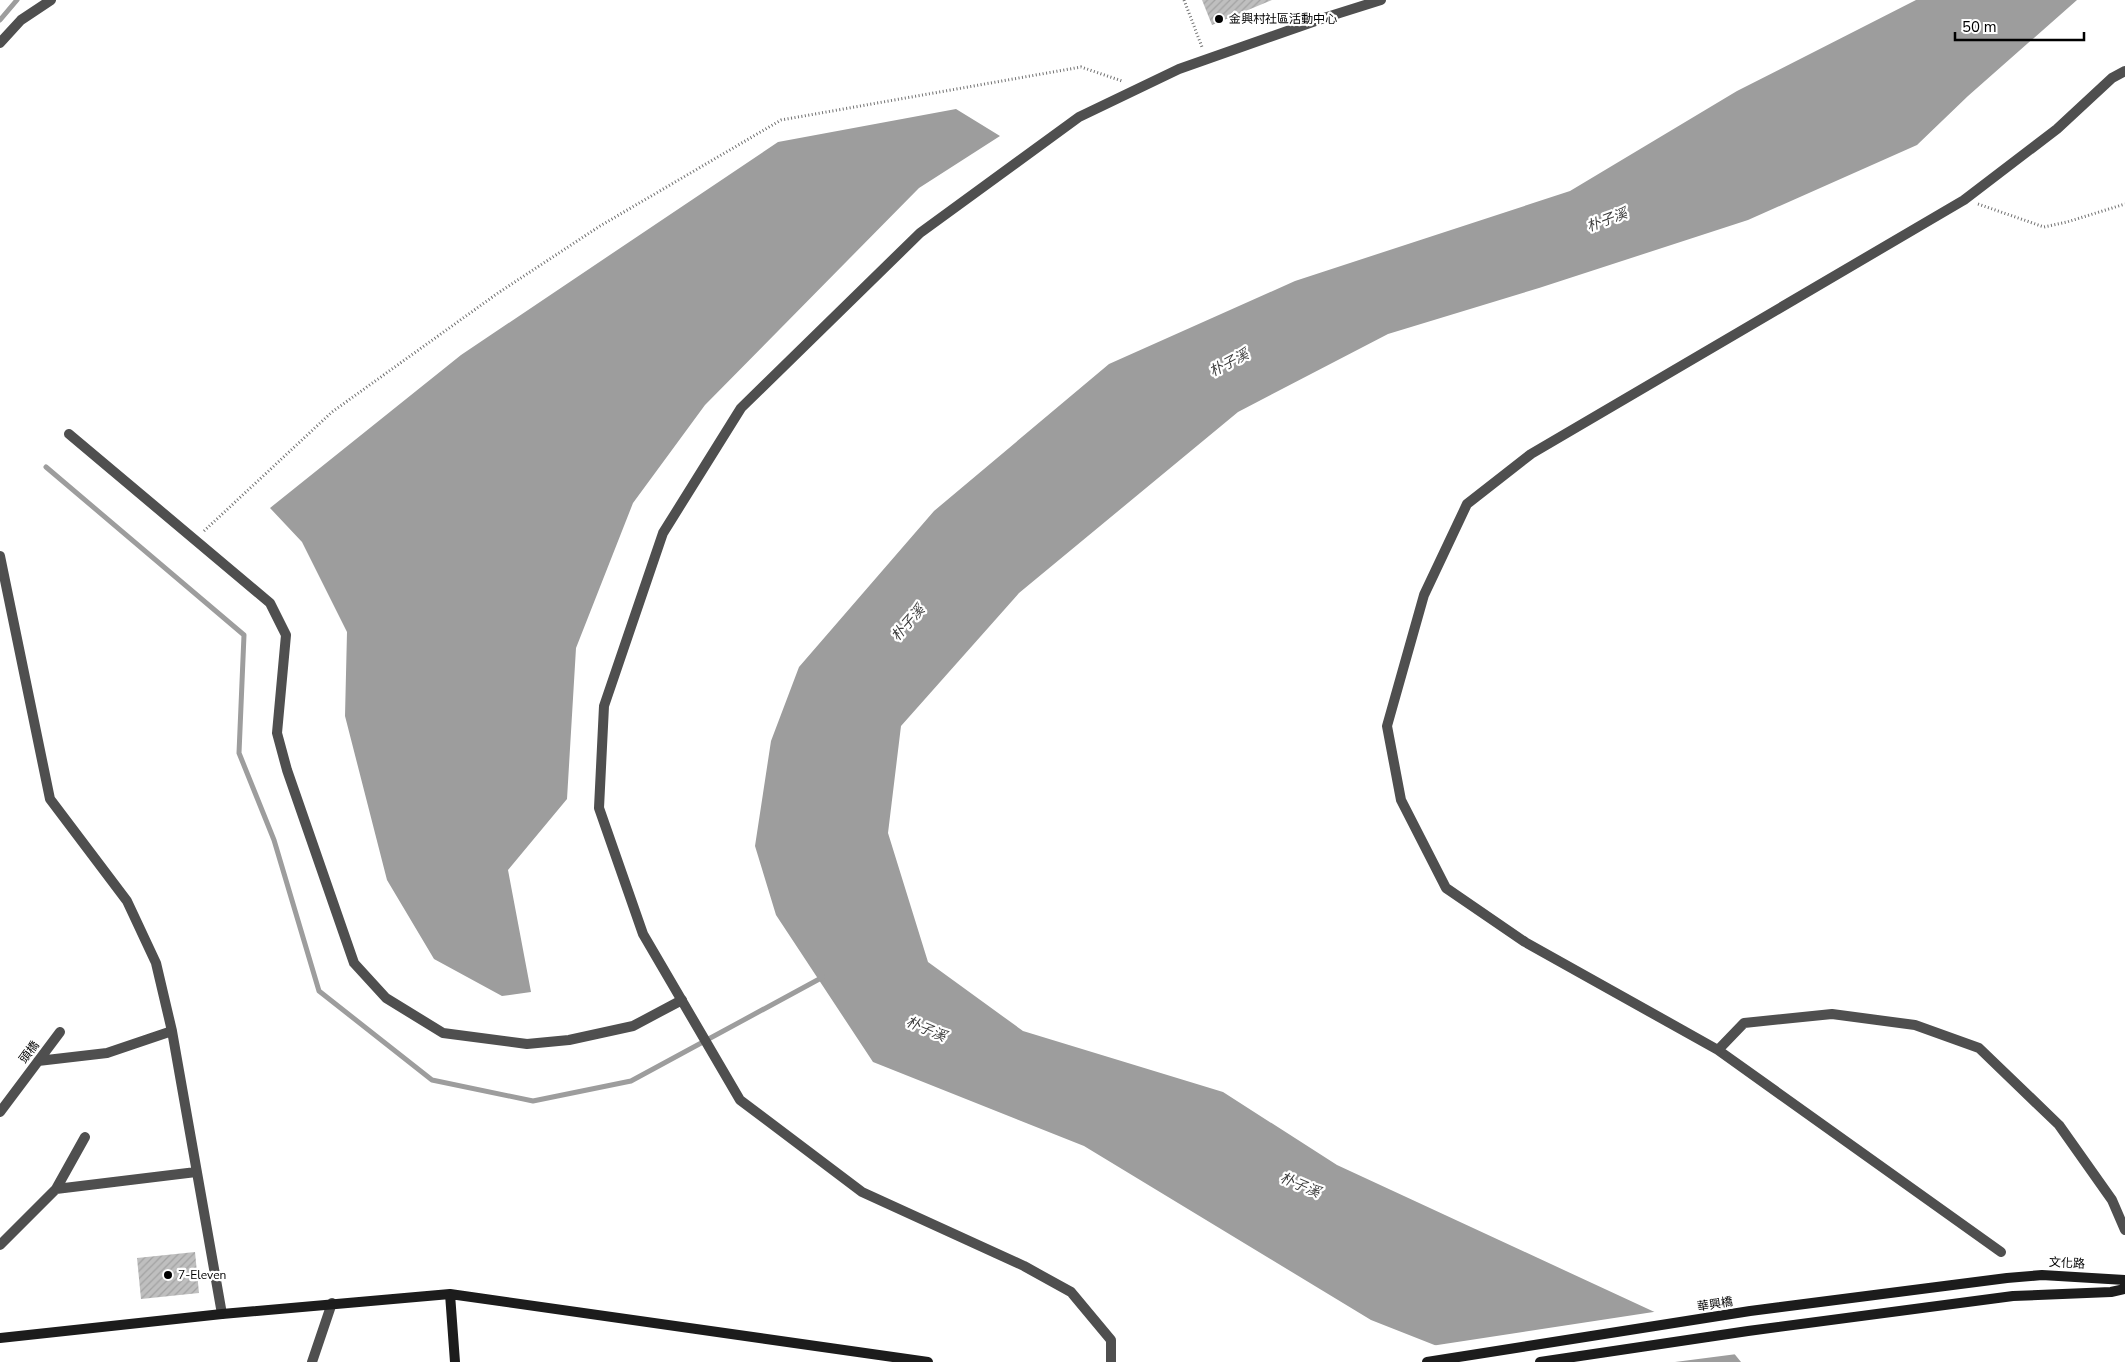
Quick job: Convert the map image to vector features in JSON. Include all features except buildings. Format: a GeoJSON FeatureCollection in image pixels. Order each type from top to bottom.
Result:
{"type":"FeatureCollection","features":[{"type":"Feature","properties":{"kind":"street"},"geometry":{"type":"LineString","coordinates":[[0,43],[21,20],[51,0]]}},
{"type":"Feature","properties":{"kind":"street"},"geometry":{"type":"LineString","coordinates":[[1111,1362],[1111,1340],[1071,1292],[1024,1266],[862,1192],[740,1100],[643,934],[599,808],[604,706],[663,533],[741,408],[920,233],[1079,117],[1179,69],[1381,0]]}},
{"type":"Feature","properties":{"kind":"street"},"geometry":{"type":"LineString","coordinates":[[2001,1252],[1718,1050],[1525,942],[1446,888],[1401,800],[1388,726],[1424,595],[1467,504],[1531,454],[1964,200],[2056,129],[2112,78],[2125,71]]}},
{"type":"Feature","properties":{"kind":"street"},"geometry":{"type":"LineString","coordinates":[[69,434],[270,603],[286,635],[277,733],[287,770],[354,963],[386,998],[443,1033],[527,1044],[569,1040],[633,1026],[682,1000]]}},
{"type":"Feature","properties":{"kind":"street"},"geometry":{"type":"LineString","coordinates":[[0,556],[50,799],[127,901],[156,963],[172,1031],[222,1314]]}},
{"type":"Feature","properties":{"kind":"street"},"geometry":{"type":"LineString","coordinates":[[1718,1050],[1744,1023],[1832,1014],[1915,1025],[1979,1048],[2059,1125],[2112,1200],[2125,1230]]}},
{"type":"Feature","properties":{"kind":"street"},"geometry":{"type":"LineString","coordinates":[[38,1061],[107,1053],[172,1031]]}},
{"type":"Feature","properties":{"kind":"street","name":"頭橋"},"geometry":{"type":"LineString","coordinates":[[0,1112],[60,1032]]}},
{"type":"Feature","properties":{"kind":"street"},"geometry":{"type":"LineString","coordinates":[[0,1245],[56,1189],[85,1137]]}},
{"type":"Feature","properties":{"kind":"street"},"geometry":{"type":"LineString","coordinates":[[56,1189],[196,1172]]}},
{"type":"Feature","properties":{"kind":"street","name":"文化路"},"geometry":{"type":"LineString","coordinates":[[2007,1278],[2042,1275],[2125,1280]]}},
{"type":"Feature","properties":{"kind":"street","name":"華興橋"},"geometry":{"type":"LineString","coordinates":[[1427,1362],[1750,1311],[2007,1278]]}},
{"type":"Feature","properties":{"kind":"street"},"geometry":{"type":"LineString","coordinates":[[1540,1362],[1758,1330],[2013,1296],[2111,1292],[2125,1288]]}},
{"type":"Feature","properties":{"kind":"street"},"geometry":{"type":"LineString","coordinates":[[0,1338],[332,1303],[450,1294],[928,1362]]}},
{"type":"Feature","properties":{"kind":"street"},"geometry":{"type":"LineString","coordinates":[[450,1294],[455,1362]]}},
{"type":"Feature","properties":{"kind":"street"},"geometry":{"type":"LineString","coordinates":[[312,1362],[332,1303]]}},
{"type":"Feature","properties":{"kind":"path"},"geometry":{"type":"LineString","coordinates":[[1184,0],[1207,59]]}},
{"type":"Feature","properties":{"kind":"path"},"geometry":{"type":"LineString","coordinates":[[194,540],[332,412],[482,304],[600,226],[781,120],[1081,67],[1141,88]]}},
{"type":"Feature","properties":{"kind":"path"},"geometry":{"type":"LineString","coordinates":[[1964,200],[2044,227],[2125,204]]}},
{"type":"Feature","properties":{"kind":"water","name":"朴子溪"},"geometry":{"type":"Polygon","coordinates":[[[1916,0],[2077,0],[1968,96],[1917,145],[1748,220],[1539,288],[1388,334],[1238,412],[1019,593],[901,726],[888,833],[928,962],[1023,1031],[1223,1092],[1337,1165],[1728,1346],[1741,1362],[1464,1362],[1437,1346],[1371,1320],[1084,1146],[873,1062],[776,915],[755,846],[771,741],[799,667],[934,511],[1109,364],[1295,281],[1570,191],[1737,91],[1916,0]]]}},
{"type":"Feature","properties":{"kind":"water"},"geometry":{"type":"Polygon","coordinates":[[[956,109],[1000,136],[919,188],[705,405],[633,503],[576,648],[567,799],[508,870],[531,992],[502,996],[434,959],[387,880],[345,716],[347,632],[302,542],[270,508],[461,355],[778,142],[956,109]]]}},
{"type":"Feature","properties":{"kind":"pier"},"geometry":{"type":"Polygon","coordinates":[[[1660,1311],[1729,1344],[1737,1354],[1675,1362],[1459,1362],[1431,1346],[1660,1311]]]}},
{"type":"Feature","properties":{"kind":"waterway"},"geometry":{"type":"LineString","coordinates":[[0,20],[17,0]]}},
{"type":"Feature","properties":{"kind":"waterway"},"geometry":{"type":"LineString","coordinates":[[46,467],[244,635],[239,753],[274,840],[319,991],[432,1080],[533,1101],[631,1081],[823,977]]}},
{"type":"Feature","properties":{"kind":"place","name":"金興村社區活動中心"},"geometry":{"type":"Point","coordinates":[1219,19]}},
{"type":"Feature","properties":{"kind":"place","name":"7-Eleven"},"geometry":{"type":"Point","coordinates":[168,1275]}}]}
